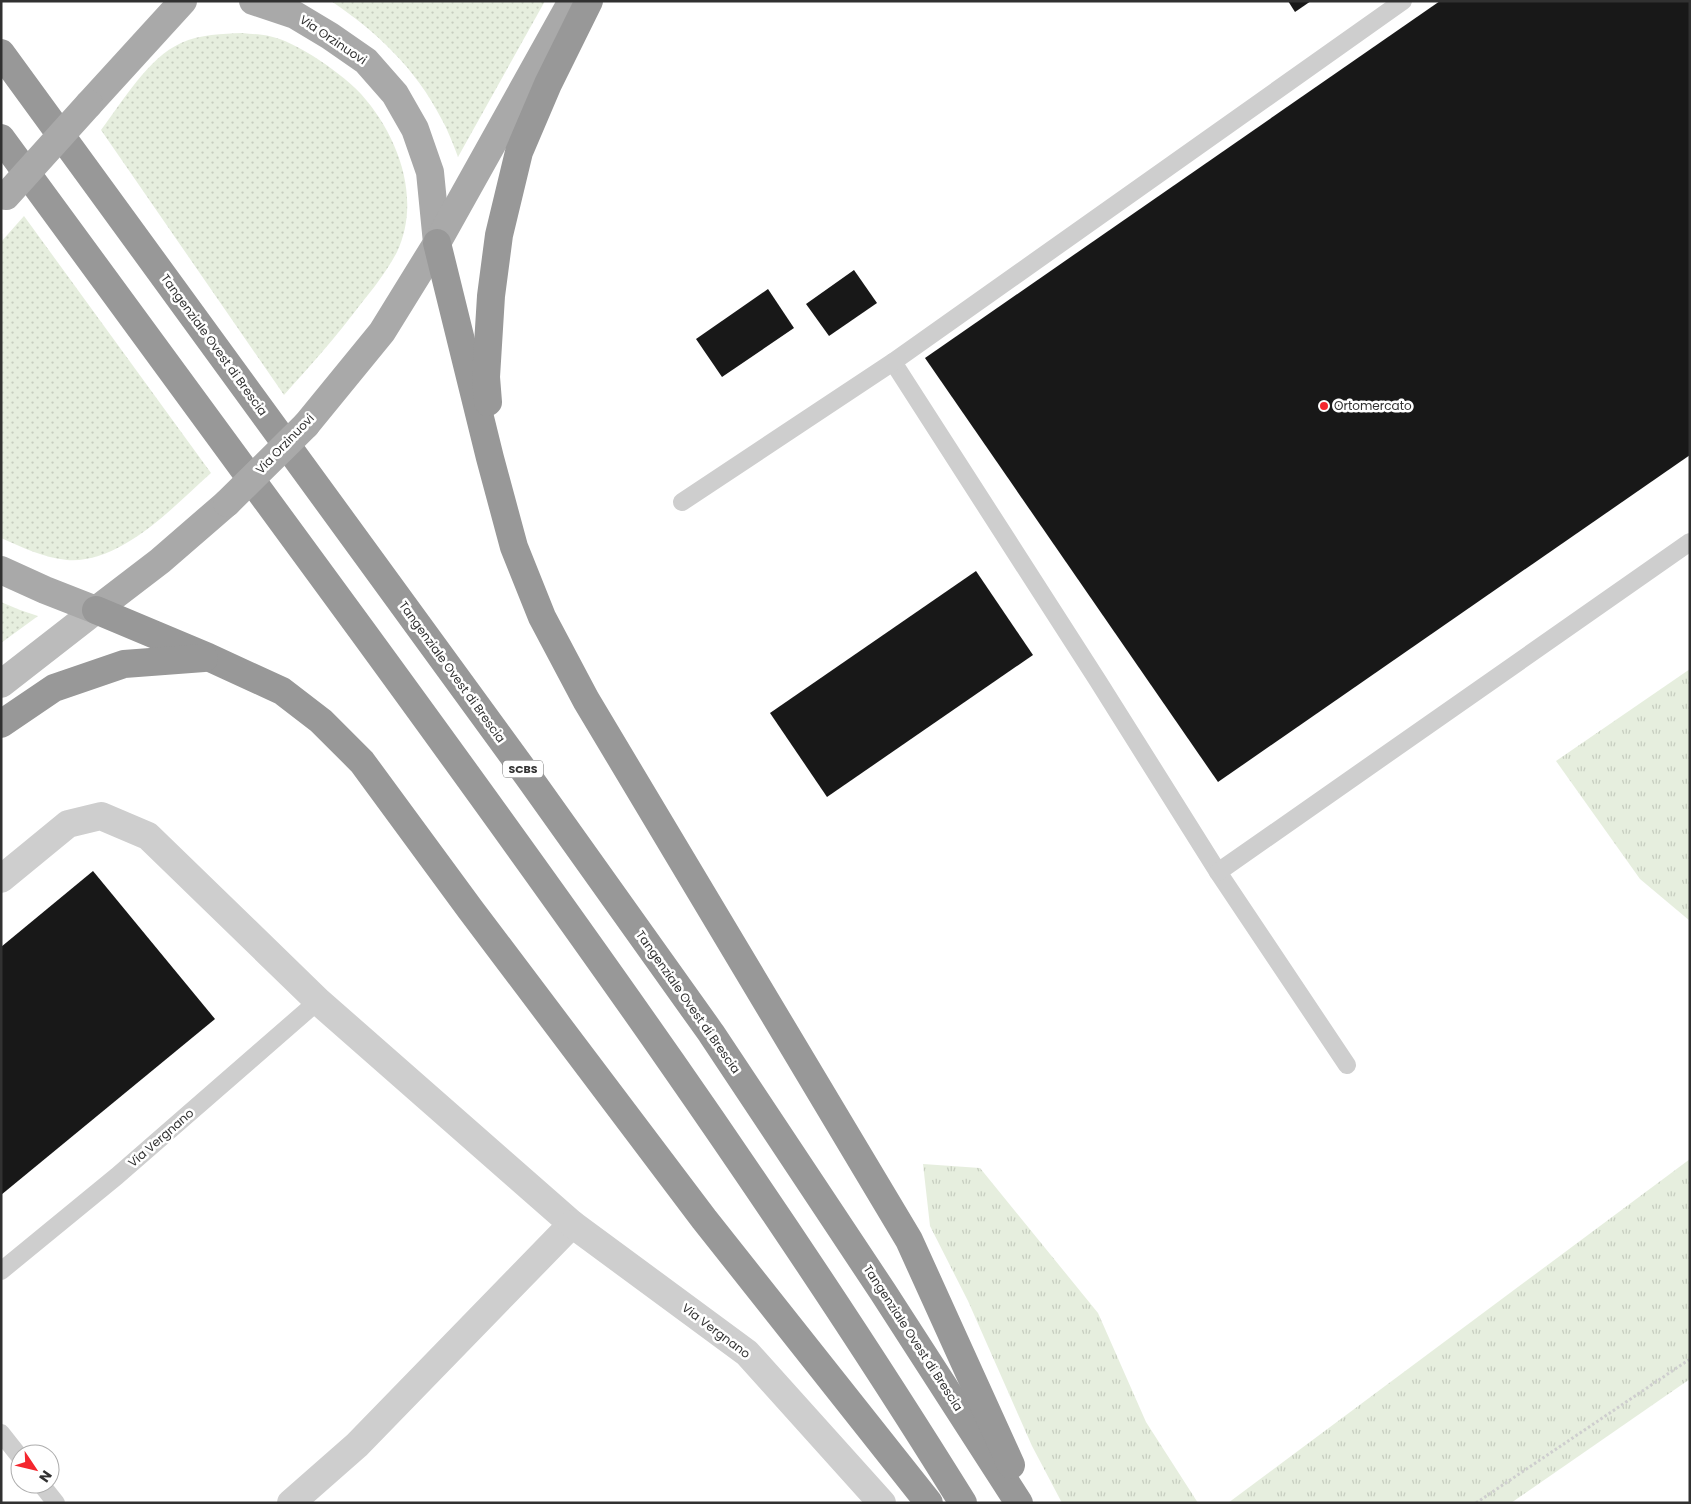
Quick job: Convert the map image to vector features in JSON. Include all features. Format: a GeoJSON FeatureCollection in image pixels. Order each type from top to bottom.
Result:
{"type":"FeatureCollection","features":[{"type":"Feature","properties":{"kind":"highway"},"geometry":{"type":"LineString","coordinates":[[490,458],[486,377],[491,296],[499,235],[518,152],[548,84],[589,1]]}},
{"type":"Feature","properties":{"kind":"highway","name":"Tangenziale Ovest di Brescia"},"geometry":{"type":"LineString","coordinates":[[1,53],[530,779],[711,1033],[884,1292],[1019,1503]]}},
{"type":"Feature","properties":{"kind":"highway"},"geometry":{"type":"LineString","coordinates":[[1,138],[496,814],[674,1064],[848,1322],[962,1503]]}},
{"type":"Feature","properties":{"kind":"highway"},"geometry":{"type":"LineString","coordinates":[[437,242],[490,458],[514,546],[542,617],[586,700],[909,1240],[1028,1503]]}},
{"type":"Feature","properties":{"kind":"highway"},"geometry":{"type":"LineString","coordinates":[[96,610],[208,657],[282,691],[321,721],[362,762],[475,917],[704,1219],[929,1503]]}},
{"type":"Feature","properties":{"kind":"highway"},"geometry":{"type":"LineString","coordinates":[[1,724],[54,688],[124,664],[208,657]]}},
{"type":"Feature","properties":{"kind":"main road"},"geometry":{"type":"LineString","coordinates":[[4,199],[183,1]]}},
{"type":"Feature","properties":{"kind":"main road","name":"Via Orzinuovi"},"geometry":{"type":"LineString","coordinates":[[253,1],[296,15],[330,36],[366,61],[395,94],[414,129],[430,172],[437,242]]}},
{"type":"Feature","properties":{"kind":"main road","name":"Via Orzinuovi"},"geometry":{"type":"LineString","coordinates":[[1,684],[160,561],[227,503],[306,425],[382,332],[437,242],[572,1]]}},
{"type":"Feature","properties":{"kind":"main road"},"geometry":{"type":"LineString","coordinates":[[1,570],[96,610]]}},
{"type":"Feature","properties":{"kind":"street","name":"Via Vergnano"},"geometry":{"type":"LineString","coordinates":[[1,879],[68,824],[101,816],[148,836],[318,1001],[572,1224],[747,1353],[882,1503]]}},
{"type":"Feature","properties":{"kind":"street"},"geometry":{"type":"LineString","coordinates":[[291,1503],[357,1444],[572,1224]]}},
{"type":"Feature","properties":{"kind":"lane"},"geometry":{"type":"LineString","coordinates":[[682,502],[893,362],[1402,1]]}},
{"type":"Feature","properties":{"kind":"lane"},"geometry":{"type":"LineString","coordinates":[[893,362],[1218,872],[1347,1065]]}},
{"type":"Feature","properties":{"kind":"lane"},"geometry":{"type":"LineString","coordinates":[[1218,872],[1690,542]]}},
{"type":"Feature","properties":{"kind":"lane","name":"Via Vergnano"},"geometry":{"type":"LineString","coordinates":[[1,1271],[117,1176],[318,1001]]}},
{"type":"Feature","properties":{"kind":"lane"},"geometry":{"type":"LineString","coordinates":[[1,1433],[10,1444]]}},
{"type":"Feature","properties":{"kind":"path"},"geometry":{"type":"LineString","coordinates":[[1476,1503],[1690,1359]]}},
{"type":"Feature","properties":{"kind":"green space"},"geometry":{"type":"Polygon","coordinates":[[[331,1],[545,1],[458,157],[446,127],[431,100],[407,67],[379,38],[331,1]]]}},
{"type":"Feature","properties":{"kind":"green space"},"geometry":{"type":"Polygon","coordinates":[[[242,33],[269,36],[292,44],[326,65],[356,89],[374,110],[386,129],[402,168],[406,190],[407,211],[404,232],[393,259],[375,286],[342,328],[284,395],[101,130],[147,69],[169,50],[181,43],[196,38],[242,33]]]}},
{"type":"Feature","properties":{"kind":"green space"},"geometry":{"type":"Polygon","coordinates":[[[24,216],[211,473],[145,531],[107,553],[87,559],[67,560],[50,557],[1,538],[1,242],[24,216]]]}},
{"type":"Feature","properties":{"kind":"green space"},"geometry":{"type":"Polygon","coordinates":[[[1,602],[38,616],[1,643],[1,602]]]}},
{"type":"Feature","properties":{"kind":"green space"},"geometry":{"type":"Polygon","coordinates":[[[1690,669],[1690,921],[1640,879],[1556,761],[1690,669]]]}},
{"type":"Feature","properties":{"kind":"green space"},"geometry":{"type":"Polygon","coordinates":[[[1690,1159],[1690,1379],[1511,1503],[1228,1503],[1690,1159]]]}},
{"type":"Feature","properties":{"kind":"green space"},"geometry":{"type":"Polygon","coordinates":[[[923,1164],[980,1168],[1098,1313],[1146,1422],[1198,1503],[1062,1503],[1032,1446],[968,1301],[930,1226],[923,1164]]]}},
{"type":"Feature","properties":{"kind":"building"},"geometry":{"type":"Polygon","coordinates":[[[1288,1],[1311,1],[1295,12],[1288,1]]]}},
{"type":"Feature","properties":{"kind":"building","name":"Ortomercato"},"geometry":{"type":"Polygon","coordinates":[[[1440,1],[1690,1],[1690,455],[1218,782],[925,358],[1440,1]]]}},
{"type":"Feature","properties":{"kind":"building"},"geometry":{"type":"Polygon","coordinates":[[[854,270],[877,303],[829,336],[806,304],[854,270]]]}},
{"type":"Feature","properties":{"kind":"building"},"geometry":{"type":"Polygon","coordinates":[[[768,289],[794,328],[722,377],[696,339],[768,289]]]}},
{"type":"Feature","properties":{"kind":"building"},"geometry":{"type":"Polygon","coordinates":[[[976,571],[1033,655],[827,797],[770,713],[976,571]]]}},
{"type":"Feature","properties":{"kind":"building"},"geometry":{"type":"Polygon","coordinates":[[[93,871],[215,1019],[1,1195],[1,947],[93,871]]]}},
{"type":"Feature","properties":{"kind":"place","name":"Ortomercato"},"geometry":{"type":"Point","coordinates":[1324,406]}}]}
